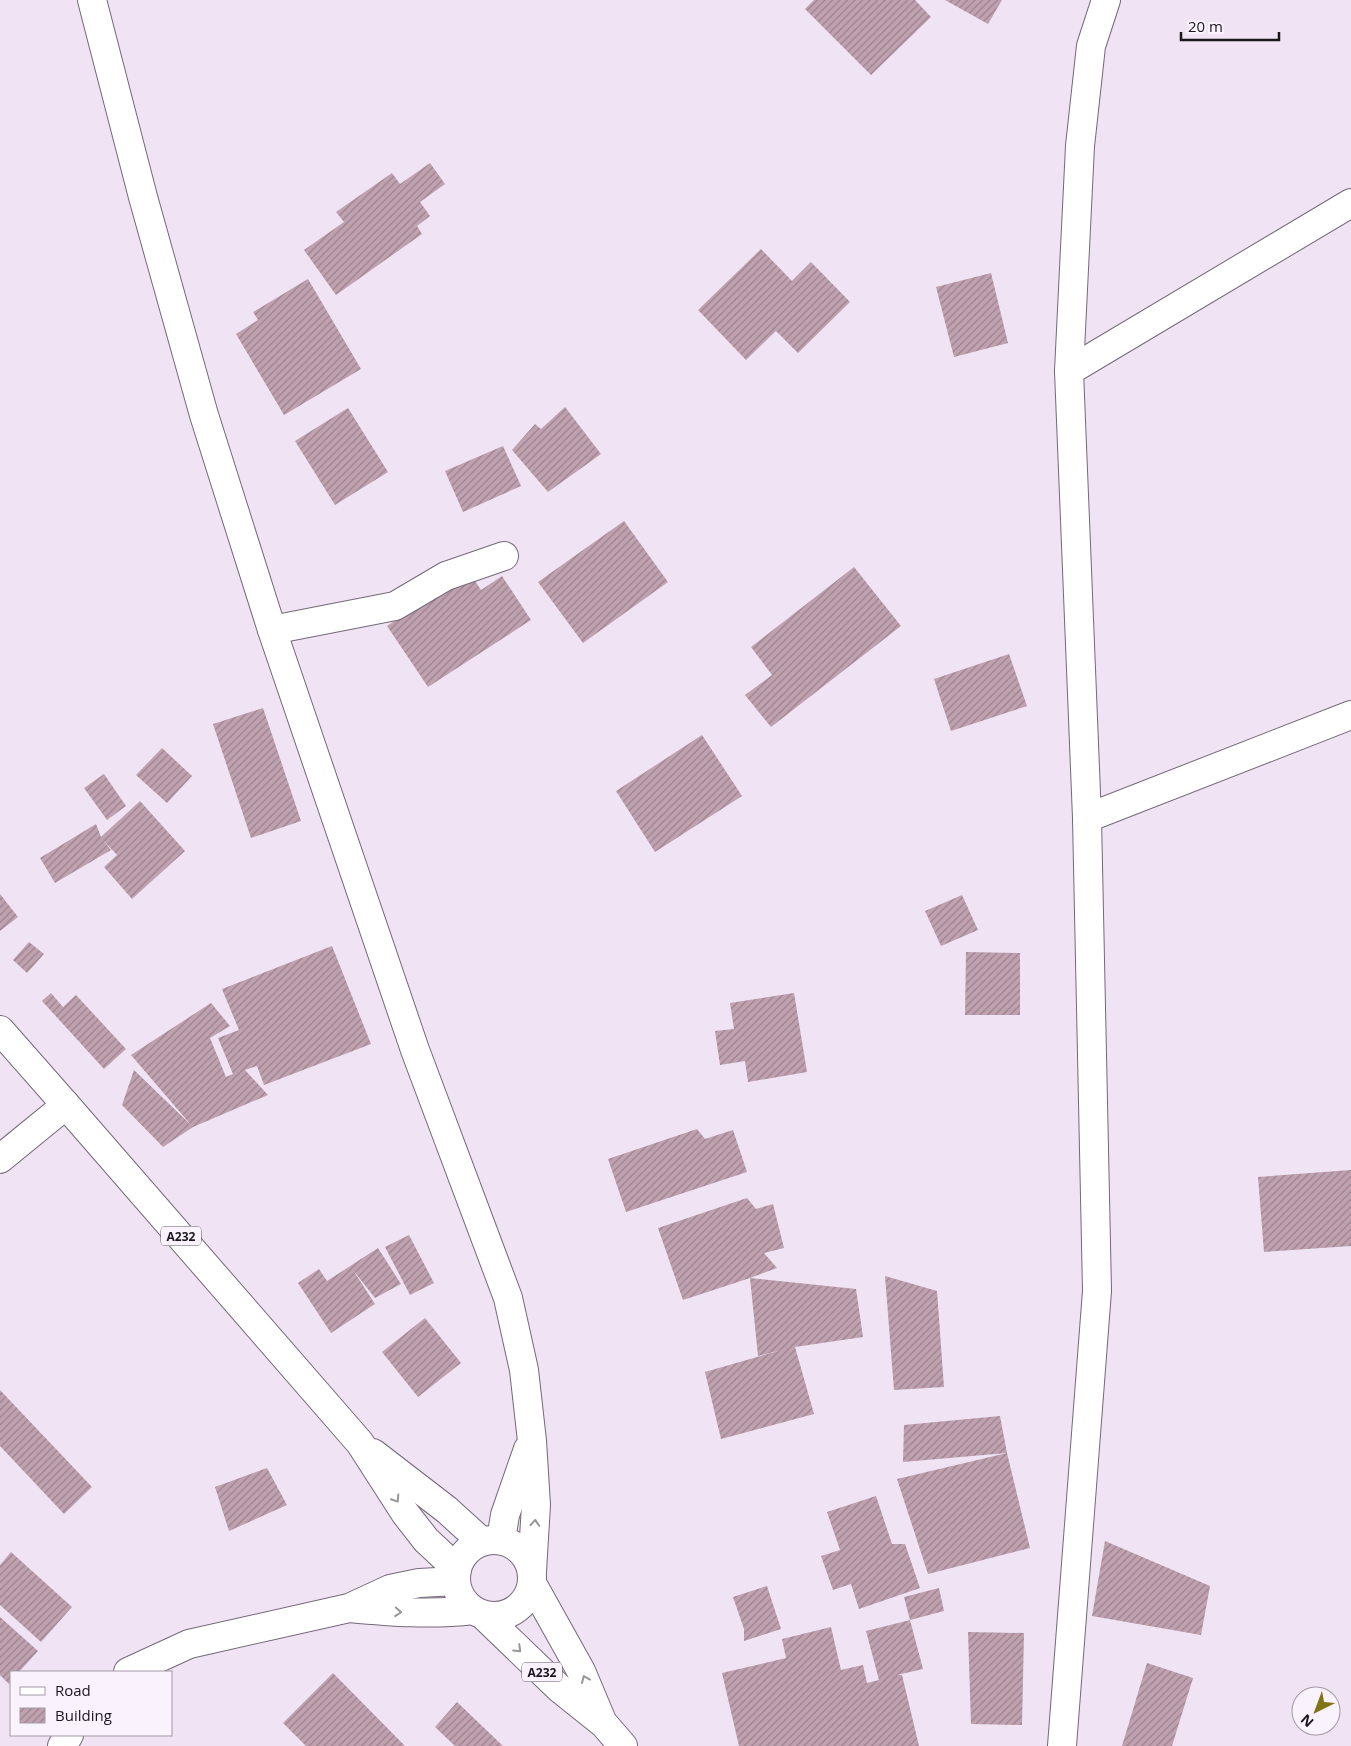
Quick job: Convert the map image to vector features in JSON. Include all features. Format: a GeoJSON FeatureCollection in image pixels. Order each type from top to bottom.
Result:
{"type":"FeatureCollection","features":[{"type":"Feature","properties":{"kind":"main road"},"geometry":{"type":"LineString","coordinates":[[92,0],[143,197],[204,415],[272,630],[415,1050],[508,1298],[524,1370],[532,1441],[536,1505],[532,1578],[528,1597],[520,1607],[509,1614],[496,1616],[478,1612],[401,1612],[349,1608]]}},
{"type":"Feature","properties":{"kind":"main road"},"geometry":{"type":"LineString","coordinates":[[1062,1746],[1097,1291],[1088,818],[1069,371],[1080,146],[1091,46],[1106,0]]}},
{"type":"Feature","properties":{"kind":"main road"},"geometry":{"type":"LineString","coordinates":[[1069,371],[1351,203]]}},
{"type":"Feature","properties":{"kind":"main road"},"geometry":{"type":"LineString","coordinates":[[272,630],[395,606],[446,576],[504,556]]}},
{"type":"Feature","properties":{"kind":"main road"},"geometry":{"type":"LineString","coordinates":[[1088,818],[1351,715]]}},
{"type":"Feature","properties":{"kind":"main road","name":"A232"},"geometry":{"type":"LineString","coordinates":[[0,1030],[360,1444],[405,1513],[456,1575]]}},
{"type":"Feature","properties":{"kind":"main road"},"geometry":{"type":"LineString","coordinates":[[0,1159],[66,1104]]}},
{"type":"Feature","properties":{"kind":"main road"},"geometry":{"type":"LineString","coordinates":[[491,1541],[505,1515],[532,1441]]}},
{"type":"Feature","properties":{"kind":"main road","name":"A232"},"geometry":{"type":"LineString","coordinates":[[360,1444],[491,1541]]}},
{"type":"Feature","properties":{"kind":"main road"},"geometry":{"type":"LineString","coordinates":[[478,1612],[464,1602],[458,1592],[456,1575],[461,1557],[470,1548],[491,1541],[518,1548],[528,1558],[532,1578]]}},
{"type":"Feature","properties":{"kind":"main road"},"geometry":{"type":"LineString","coordinates":[[130,1671],[189,1644],[349,1608],[390,1589],[456,1575]]}},
{"type":"Feature","properties":{"kind":"main road","name":"A232"},"geometry":{"type":"LineString","coordinates":[[532,1578],[581,1671],[604,1724]]}},
{"type":"Feature","properties":{"kind":"main road","name":"A232"},"geometry":{"type":"LineString","coordinates":[[478,1612],[559,1688],[604,1724],[623,1746]]}},
{"type":"Feature","properties":{"kind":"building"},"geometry":{"type":"Polygon","coordinates":[[[814,0],[915,0],[931,17],[871,75],[805,9],[814,0]]]}},
{"type":"Feature","properties":{"kind":"building"},"geometry":{"type":"Polygon","coordinates":[[[945,0],[1002,0],[988,24],[945,0]]]}},
{"type":"Feature","properties":{"kind":"building"},"geometry":{"type":"Polygon","coordinates":[[[430,163],[445,184],[420,202],[430,216],[417,226],[422,234],[336,295],[304,250],[344,222],[336,212],[392,173],[400,184],[430,163]]]}},
{"type":"Feature","properties":{"kind":"building"},"geometry":{"type":"Polygon","coordinates":[[[761,249],[792,281],[811,262],[850,302],[798,353],[776,331],[746,360],[698,310],[761,249]]]}},
{"type":"Feature","properties":{"kind":"building"},"geometry":{"type":"Polygon","coordinates":[[[991,273],[1008,343],[954,357],[936,287],[991,273]]]}},
{"type":"Feature","properties":{"kind":"building"},"geometry":{"type":"Polygon","coordinates":[[[308,279],[361,369],[284,415],[236,334],[258,320],[253,312],[308,279]]]}},
{"type":"Feature","properties":{"kind":"building"},"geometry":{"type":"Polygon","coordinates":[[[565,407],[601,454],[548,492],[512,450],[535,424],[541,429],[565,407]]]}},
{"type":"Feature","properties":{"kind":"building"},"geometry":{"type":"Polygon","coordinates":[[[348,408],[388,472],[335,505],[295,441],[348,408]]]}},
{"type":"Feature","properties":{"kind":"building"},"geometry":{"type":"Polygon","coordinates":[[[503,446],[521,486],[463,512],[445,471],[503,446]]]}},
{"type":"Feature","properties":{"kind":"building"},"geometry":{"type":"Polygon","coordinates":[[[624,521],[668,582],[583,643],[538,582],[624,521]]]}},
{"type":"Feature","properties":{"kind":"building"},"geometry":{"type":"Polygon","coordinates":[[[854,567],[901,626],[771,727],[745,695],[772,675],[751,647],[854,567]]]}},
{"type":"Feature","properties":{"kind":"building"},"geometry":{"type":"Polygon","coordinates":[[[469,572],[481,590],[502,576],[531,620],[428,687],[387,626],[469,572]]]}},
{"type":"Feature","properties":{"kind":"building"},"geometry":{"type":"Polygon","coordinates":[[[1009,654],[1027,706],[951,731],[934,679],[1009,654]]]}},
{"type":"Feature","properties":{"kind":"building"},"geometry":{"type":"Polygon","coordinates":[[[263,708],[301,821],[251,838],[213,724],[263,708]]]}},
{"type":"Feature","properties":{"kind":"building"},"geometry":{"type":"Polygon","coordinates":[[[702,735],[742,796],[655,852],[616,791],[702,735]]]}},
{"type":"Feature","properties":{"kind":"building"},"geometry":{"type":"Polygon","coordinates":[[[162,748],[192,776],[167,803],[136,775],[162,748]]]}},
{"type":"Feature","properties":{"kind":"building"},"geometry":{"type":"Polygon","coordinates":[[[104,774],[126,806],[107,820],[84,788],[104,774]]]}},
{"type":"Feature","properties":{"kind":"building"},"geometry":{"type":"Polygon","coordinates":[[[140,801],[185,851],[132,899],[104,867],[117,855],[103,840],[111,850],[55,883],[40,858],[96,824],[101,837],[140,801]]]}},
{"type":"Feature","properties":{"kind":"building"},"geometry":{"type":"Polygon","coordinates":[[[0,894],[18,917],[0,931],[0,894]]]}},
{"type":"Feature","properties":{"kind":"building"},"geometry":{"type":"Polygon","coordinates":[[[962,895],[978,930],[941,946],[925,911],[962,895]]]}},
{"type":"Feature","properties":{"kind":"building"},"geometry":{"type":"Polygon","coordinates":[[[29,942],[44,954],[27,973],[13,960],[29,942]]]}},
{"type":"Feature","properties":{"kind":"building"},"geometry":{"type":"Polygon","coordinates":[[[332,946],[371,1044],[264,1085],[257,1066],[245,1070],[268,1095],[193,1127],[163,1147],[122,1105],[134,1070],[191,1125],[131,1055],[211,1003],[230,1026],[210,1038],[226,1077],[233,1074],[218,1038],[239,1030],[222,989],[332,946]]]}},
{"type":"Feature","properties":{"kind":"building"},"geometry":{"type":"Polygon","coordinates":[[[966,952],[1020,953],[1020,1015],[965,1015],[966,952]]]}},
{"type":"Feature","properties":{"kind":"building"},"geometry":{"type":"Polygon","coordinates":[[[51,993],[63,1007],[76,995],[126,1049],[104,1069],[42,1001],[51,993]]]}},
{"type":"Feature","properties":{"kind":"building"},"geometry":{"type":"Polygon","coordinates":[[[794,993],[807,1072],[748,1082],[745,1061],[720,1065],[715,1031],[734,1029],[730,1003],[794,993]]]}},
{"type":"Feature","properties":{"kind":"building"},"geometry":{"type":"Polygon","coordinates":[[[697,1129],[705,1139],[733,1130],[747,1172],[626,1212],[608,1159],[697,1129]]]}},
{"type":"Feature","properties":{"kind":"building"},"geometry":{"type":"Polygon","coordinates":[[[1351,1170],[1351,1246],[1264,1252],[1258,1177],[1351,1170]]]}},
{"type":"Feature","properties":{"kind":"building"},"geometry":{"type":"Polygon","coordinates":[[[747,1198],[756,1209],[773,1204],[784,1248],[764,1253],[777,1268],[683,1300],[658,1228],[747,1198]]]}},
{"type":"Feature","properties":{"kind":"building"},"geometry":{"type":"Polygon","coordinates":[[[409,1235],[434,1283],[410,1295],[385,1247],[409,1235]]]}},
{"type":"Feature","properties":{"kind":"building"},"geometry":{"type":"Polygon","coordinates":[[[378,1248],[401,1284],[375,1298],[353,1270],[375,1304],[331,1333],[298,1283],[319,1269],[327,1281],[378,1248]]]}},
{"type":"Feature","properties":{"kind":"building"},"geometry":{"type":"Polygon","coordinates":[[[885,1276],[937,1291],[944,1387],[894,1390],[885,1276]]]}},
{"type":"Feature","properties":{"kind":"building"},"geometry":{"type":"Polygon","coordinates":[[[750,1278],[856,1289],[863,1337],[795,1347],[814,1414],[721,1439],[705,1372],[785,1349],[758,1356],[750,1278]]]}},
{"type":"Feature","properties":{"kind":"building"},"geometry":{"type":"Polygon","coordinates":[[[425,1318],[461,1363],[418,1397],[382,1352],[425,1318]]]}},
{"type":"Feature","properties":{"kind":"building"},"geometry":{"type":"Polygon","coordinates":[[[0,1390],[92,1487],[64,1514],[0,1446],[0,1390]]]}},
{"type":"Feature","properties":{"kind":"building"},"geometry":{"type":"Polygon","coordinates":[[[1000,1416],[1007,1453],[903,1462],[904,1425],[1000,1416]]]}},
{"type":"Feature","properties":{"kind":"building"},"geometry":{"type":"Polygon","coordinates":[[[1007,1453],[1030,1548],[928,1574],[897,1479],[1007,1453]]]}},
{"type":"Feature","properties":{"kind":"building"},"geometry":{"type":"Polygon","coordinates":[[[267,1468],[287,1505],[229,1531],[215,1487],[267,1468]]]}},
{"type":"Feature","properties":{"kind":"building"},"geometry":{"type":"Polygon","coordinates":[[[876,1496],[892,1544],[905,1544],[920,1588],[859,1609],[851,1584],[833,1590],[821,1556],[840,1550],[827,1512],[876,1496]]]}},
{"type":"Feature","properties":{"kind":"building"},"geometry":{"type":"Polygon","coordinates":[[[1105,1541],[1210,1586],[1201,1635],[1092,1616],[1105,1541]]]}},
{"type":"Feature","properties":{"kind":"building"},"geometry":{"type":"Polygon","coordinates":[[[11,1552],[72,1607],[41,1642],[0,1605],[0,1565],[11,1552]]]}},
{"type":"Feature","properties":{"kind":"building"},"geometry":{"type":"Polygon","coordinates":[[[767,1586],[781,1629],[744,1641],[744,1629],[733,1597],[767,1586]]]}},
{"type":"Feature","properties":{"kind":"building"},"geometry":{"type":"Polygon","coordinates":[[[939,1588],[944,1611],[910,1620],[904,1597],[939,1588]]]}},
{"type":"Feature","properties":{"kind":"building"},"geometry":{"type":"Polygon","coordinates":[[[0,1617],[38,1651],[20,1671],[10,1671],[9,1684],[0,1675],[0,1617]]]}},
{"type":"Feature","properties":{"kind":"building"},"geometry":{"type":"Polygon","coordinates":[[[910,1620],[923,1669],[897,1675],[902,1675],[919,1746],[739,1746],[722,1673],[786,1658],[782,1639],[831,1627],[841,1670],[863,1665],[867,1683],[879,1680],[866,1631],[910,1620]]]}},
{"type":"Feature","properties":{"kind":"building"},"geometry":{"type":"Polygon","coordinates":[[[968,1632],[1024,1633],[1022,1725],[971,1724],[968,1632]]]}},
{"type":"Feature","properties":{"kind":"building"},"geometry":{"type":"Polygon","coordinates":[[[1147,1663],[1193,1678],[1172,1746],[1122,1746],[1147,1663]]]}},
{"type":"Feature","properties":{"kind":"building"},"geometry":{"type":"Polygon","coordinates":[[[333,1673],[405,1746],[306,1746],[283,1723],[333,1673]]]}},
{"type":"Feature","properties":{"kind":"building"},"geometry":{"type":"Polygon","coordinates":[[[457,1702],[503,1746],[455,1746],[435,1727],[457,1702]]]}}]}
